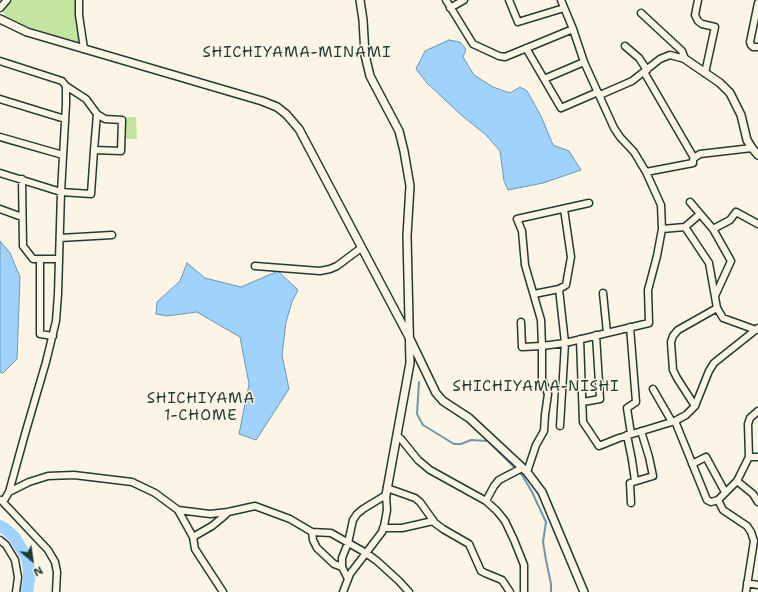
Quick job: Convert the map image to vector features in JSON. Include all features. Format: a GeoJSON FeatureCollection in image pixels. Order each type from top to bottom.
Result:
{"type":"FeatureCollection","features":[{"type":"Feature","properties":{"kind":"street"},"geometry":{"type":"LineString","coordinates":[[0,8],[7,0]]}},
{"type":"Feature","properties":{"kind":"street"},"geometry":{"type":"LineString","coordinates":[[79,0],[79,15],[84,49]]}},
{"type":"Feature","properties":{"kind":"street"},"geometry":{"type":"LineString","coordinates":[[343,592],[350,574],[382,532],[387,510],[387,491],[410,363],[408,236],[410,186],[399,131],[370,76],[365,55],[360,0]]}},
{"type":"Feature","properties":{"kind":"street"},"geometry":{"type":"LineString","coordinates":[[446,0],[473,44],[499,56],[505,57],[573,29]]}},
{"type":"Feature","properties":{"kind":"street"},"geometry":{"type":"LineString","coordinates":[[450,8],[464,0]]}},
{"type":"Feature","properties":{"kind":"street"},"geometry":{"type":"LineString","coordinates":[[509,0],[518,22],[564,8]]}},
{"type":"Feature","properties":{"kind":"street"},"geometry":{"type":"LineString","coordinates":[[521,322],[522,347],[565,343],[648,323],[648,290],[662,229],[661,205],[646,172],[634,152],[614,128],[584,62],[561,0]]}},
{"type":"Feature","properties":{"kind":"street"},"geometry":{"type":"LineString","coordinates":[[698,0],[695,15],[698,21],[702,24],[715,27],[705,73]]}},
{"type":"Feature","properties":{"kind":"street"},"geometry":{"type":"LineString","coordinates":[[758,3],[750,42],[753,47],[758,48]]}},
{"type":"Feature","properties":{"kind":"street"},"geometry":{"type":"LineString","coordinates":[[642,13],[682,51],[685,59]]}},
{"type":"Feature","properties":{"kind":"street"},"geometry":{"type":"LineString","coordinates":[[0,19],[27,32],[262,101],[277,107],[286,114],[299,128],[410,339],[436,393],[443,401],[469,418],[525,470],[542,492],[584,592]]}},
{"type":"Feature","properties":{"kind":"street"},"geometry":{"type":"LineString","coordinates":[[625,46],[639,58],[694,158]]}},
{"type":"Feature","properties":{"kind":"street"},"geometry":{"type":"LineString","coordinates":[[526,48],[561,108],[632,81],[660,59],[670,55],[685,59],[720,83],[730,93],[741,115],[747,140],[758,155]]}},
{"type":"Feature","properties":{"kind":"street"},"geometry":{"type":"LineString","coordinates":[[0,61],[62,81],[66,86],[86,99],[97,114],[105,119],[122,120],[121,151],[94,150]]}},
{"type":"Feature","properties":{"kind":"street"},"geometry":{"type":"LineString","coordinates":[[544,79],[584,62]]}},
{"type":"Feature","properties":{"kind":"street"},"geometry":{"type":"LineString","coordinates":[[9,492],[46,362],[56,321],[66,86]]}},
{"type":"Feature","properties":{"kind":"street"},"geometry":{"type":"LineString","coordinates":[[0,101],[65,119]]}},
{"type":"Feature","properties":{"kind":"street"},"geometry":{"type":"LineString","coordinates":[[0,173],[61,192],[91,194],[97,114]]}},
{"type":"Feature","properties":{"kind":"street"},"geometry":{"type":"LineString","coordinates":[[0,137],[63,155]]}},
{"type":"Feature","properties":{"kind":"street"},"geometry":{"type":"LineString","coordinates":[[646,172],[693,163],[694,158],[700,154],[752,148]]}},
{"type":"Feature","properties":{"kind":"street"},"geometry":{"type":"LineString","coordinates":[[22,180],[23,246],[33,259],[58,259]]}},
{"type":"Feature","properties":{"kind":"street"},"geometry":{"type":"LineString","coordinates":[[690,202],[713,230],[731,261],[715,296]]}},
{"type":"Feature","properties":{"kind":"street"},"geometry":{"type":"LineString","coordinates":[[486,501],[499,480],[525,470],[544,431],[548,394],[542,379],[541,320],[526,265],[522,231],[517,219],[589,203]]}},
{"type":"Feature","properties":{"kind":"street"},"geometry":{"type":"LineString","coordinates":[[0,209],[22,217]]}},
{"type":"Feature","properties":{"kind":"street"},"geometry":{"type":"LineString","coordinates":[[534,294],[559,290],[566,285],[571,257],[564,209]]}},
{"type":"Feature","properties":{"kind":"street"},"geometry":{"type":"LineString","coordinates":[[713,230],[730,220],[736,212],[758,224]]}},
{"type":"Feature","properties":{"kind":"street"},"geometry":{"type":"LineString","coordinates":[[662,229],[685,227],[700,214]]}},
{"type":"Feature","properties":{"kind":"street"},"geometry":{"type":"LineString","coordinates":[[685,227],[709,264],[717,308],[722,318],[757,329]]}},
{"type":"Feature","properties":{"kind":"street"},"geometry":{"type":"LineString","coordinates":[[60,238],[112,235]]}},
{"type":"Feature","properties":{"kind":"street"},"geometry":{"type":"LineString","coordinates":[[255,266],[320,271],[337,266],[361,248]]}},
{"type":"Feature","properties":{"kind":"street"},"geometry":{"type":"LineString","coordinates":[[40,259],[40,334],[53,336]]}},
{"type":"Feature","properties":{"kind":"street"},"geometry":{"type":"LineString","coordinates":[[559,290],[565,343],[560,426]]}},
{"type":"Feature","properties":{"kind":"street"},"geometry":{"type":"LineString","coordinates":[[603,293],[607,332]]}},
{"type":"Feature","properties":{"kind":"street"},"geometry":{"type":"LineString","coordinates":[[695,406],[673,370],[671,342],[673,336],[678,330],[717,308]]}},
{"type":"Feature","properties":{"kind":"street"},"geometry":{"type":"LineString","coordinates":[[630,327],[636,402],[627,408],[635,482]]}},
{"type":"Feature","properties":{"kind":"street"},"geometry":{"type":"LineString","coordinates":[[580,339],[583,422],[599,446],[641,431],[674,422],[686,415],[695,406],[709,371],[714,363],[757,329]]}},
{"type":"Feature","properties":{"kind":"street"},"geometry":{"type":"LineString","coordinates":[[583,402],[600,399],[596,335]]}},
{"type":"Feature","properties":{"kind":"street"},"geometry":{"type":"LineString","coordinates":[[653,389],[674,422],[707,500],[712,502],[718,500],[737,480],[749,457],[748,424],[750,418],[758,411]]}},
{"type":"Feature","properties":{"kind":"street"},"geometry":{"type":"LineString","coordinates":[[631,502],[630,483],[653,476],[641,431]]}},
{"type":"Feature","properties":{"kind":"street"},"geometry":{"type":"LineString","coordinates":[[397,436],[402,439],[418,460],[430,470],[486,501],[497,511],[505,521],[524,565],[524,592]]}},
{"type":"Feature","properties":{"kind":"street"},"geometry":{"type":"LineString","coordinates":[[692,464],[706,457],[725,492]]}},
{"type":"Feature","properties":{"kind":"street"},"geometry":{"type":"LineString","coordinates":[[749,457],[758,457]]}},
{"type":"Feature","properties":{"kind":"street"},"geometry":{"type":"LineString","coordinates":[[56,592],[57,572],[48,550],[1,500],[9,492],[29,482],[48,476],[74,475],[132,482],[155,494],[178,510],[193,537],[195,549],[223,592]]}},
{"type":"Feature","properties":{"kind":"street"},"geometry":{"type":"LineString","coordinates":[[737,480],[753,494],[758,502]]}},
{"type":"Feature","properties":{"kind":"street"},"geometry":{"type":"LineString","coordinates":[[387,491],[415,498],[424,507],[435,523],[469,544],[481,571],[502,580],[510,592]]}},
{"type":"Feature","properties":{"kind":"street"},"geometry":{"type":"LineString","coordinates":[[348,579],[342,567],[342,558],[348,543],[354,520],[357,514],[376,502],[387,491]]}},
{"type":"Feature","properties":{"kind":"street"},"geometry":{"type":"LineString","coordinates":[[718,500],[723,510],[747,526],[754,541],[746,592]]}},
{"type":"Feature","properties":{"kind":"street"},"geometry":{"type":"LineString","coordinates":[[178,510],[210,514],[255,506],[290,519],[312,532],[331,533],[377,561],[409,592]]}},
{"type":"Feature","properties":{"kind":"street"},"geometry":{"type":"LineString","coordinates":[[193,537],[212,526],[228,512]]}},
{"type":"Feature","properties":{"kind":"street"},"geometry":{"type":"LineString","coordinates":[[383,528],[402,528],[433,521]]}},
{"type":"Feature","properties":{"kind":"street"},"geometry":{"type":"LineString","coordinates":[[312,532],[313,540],[317,548],[334,564],[342,567]]}},
{"type":"Feature","properties":{"kind":"street"},"geometry":{"type":"LineString","coordinates":[[0,540],[6,545],[15,560],[18,577],[16,592]]}},
{"type":"Feature","properties":{"kind":"street"},"geometry":{"type":"LineString","coordinates":[[747,583],[758,585]]}},
{"type":"Feature","properties":{"kind":"green space"},"geometry":{"type":"Polygon","coordinates":[[[10,0],[77,0],[81,41],[78,42],[29,27],[6,16],[2,10],[10,0]]]}},
{"type":"Feature","properties":{"kind":"green space"},"geometry":{"type":"Polygon","coordinates":[[[126,117],[136,117],[137,139],[125,139],[126,117]]]}},
{"type":"Feature","properties":{"kind":"water"},"geometry":{"type":"Polygon","coordinates":[[[449,40],[460,42],[466,49],[463,57],[474,75],[493,87],[510,93],[520,87],[527,91],[541,116],[553,145],[569,151],[581,170],[543,183],[508,190],[504,181],[500,151],[486,135],[460,114],[427,83],[416,69],[425,51],[449,40]]]}},
{"type":"Feature","properties":{"kind":"water"},"geometry":{"type":"Polygon","coordinates":[[[0,241],[10,253],[20,277],[17,359],[3,373],[0,372],[0,241]]]}},
{"type":"Feature","properties":{"kind":"water"},"geometry":{"type":"Polygon","coordinates":[[[187,263],[205,278],[241,287],[278,271],[298,290],[292,302],[286,322],[282,355],[289,389],[256,440],[239,434],[249,384],[240,337],[197,312],[167,316],[156,314],[157,302],[180,281],[187,263]]]}},
{"type":"Feature","properties":{"kind":"waterway"},"geometry":{"type":"LineString","coordinates":[[419,382],[417,414],[423,425],[454,444],[461,444],[471,440],[488,441],[522,475],[546,522],[543,542],[551,584],[551,592]]}},
{"type":"Feature","properties":{"kind":"waterway"},"geometry":{"type":"LineString","coordinates":[[0,526],[15,538],[27,558],[29,569],[27,592]]}},
{"type":"Feature","properties":{"kind":"district","name":"SHICHIYAMA-MINAMI"},"geometry":{"type":"Point","coordinates":[297,53]}},
{"type":"Feature","properties":{"kind":"district","name":"SHICHIYAMA-NISHI"},"geometry":{"type":"Point","coordinates":[536,387]}},
{"type":"Feature","properties":{"kind":"district","name":"SHICHIYAMA 1-CHOME"},"geometry":{"type":"Point","coordinates":[201,408]}}]}
